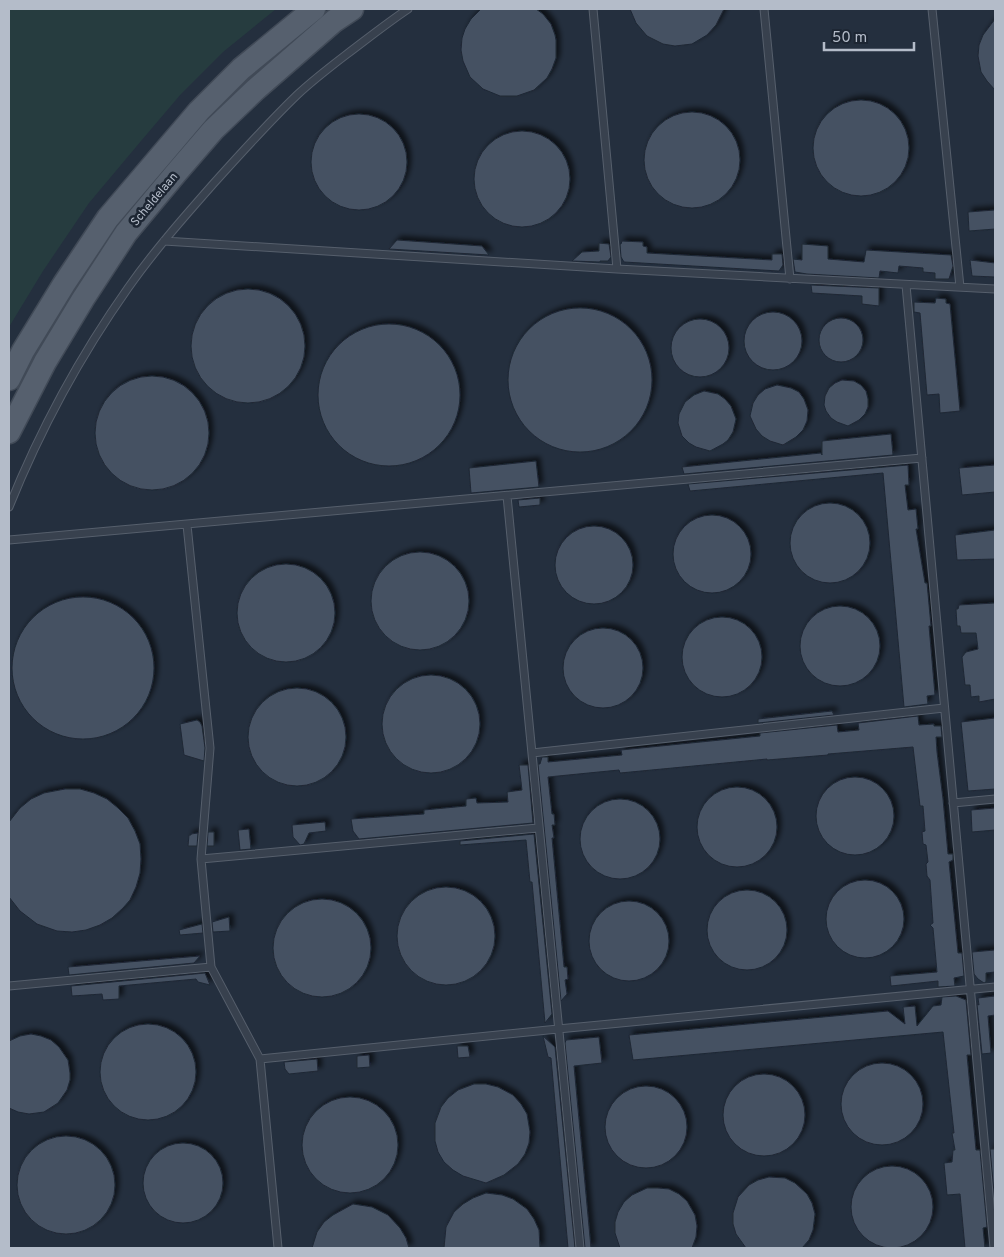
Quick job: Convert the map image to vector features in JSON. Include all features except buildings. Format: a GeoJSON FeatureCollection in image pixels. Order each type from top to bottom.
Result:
{"type":"FeatureCollection","features":[{"type":"Feature","properties":{"kind":"main road","name":"Scheldelaan"},"geometry":{"type":"LineString","coordinates":[[9,379],[23,351],[64,284],[108,218],[199,111],[241,69],[314,9]]}},
{"type":"Feature","properties":{"kind":"main road","name":"Scheldelaan"},"geometry":{"type":"LineString","coordinates":[[9,432],[45,362],[126,233],[214,130],[263,83],[334,21],[352,9]]}},
{"type":"Feature","properties":{"kind":"lane"},"geometry":{"type":"LineString","coordinates":[[9,507],[37,442],[90,345],[128,287],[164,241],[236,158],[299,94],[344,57],[408,9]]}},
{"type":"Feature","properties":{"kind":"lane"},"geometry":{"type":"LineString","coordinates":[[593,9],[617,269]]}},
{"type":"Feature","properties":{"kind":"lane"},"geometry":{"type":"LineString","coordinates":[[764,9],[790,279]]}},
{"type":"Feature","properties":{"kind":"lane"},"geometry":{"type":"LineString","coordinates":[[932,9],[960,287]]}},
{"type":"Feature","properties":{"kind":"lane"},"geometry":{"type":"LineString","coordinates":[[164,241],[995,290]]}},
{"type":"Feature","properties":{"kind":"lane"},"geometry":{"type":"LineString","coordinates":[[906,285],[994,1248]]}},
{"type":"Feature","properties":{"kind":"lane"},"geometry":{"type":"LineString","coordinates":[[9,540],[922,458]]}},
{"type":"Feature","properties":{"kind":"lane"},"geometry":{"type":"LineString","coordinates":[[507,496],[580,1248]]}},
{"type":"Feature","properties":{"kind":"lane"},"geometry":{"type":"LineString","coordinates":[[187,525],[210,748],[201,860],[211,967],[260,1059],[278,1248]]}},
{"type":"Feature","properties":{"kind":"lane"},"geometry":{"type":"LineString","coordinates":[[532,752],[944,708]]}},
{"type":"Feature","properties":{"kind":"lane"},"geometry":{"type":"LineString","coordinates":[[953,803],[995,799]]}},
{"type":"Feature","properties":{"kind":"lane"},"geometry":{"type":"LineString","coordinates":[[201,860],[538,828]]}},
{"type":"Feature","properties":{"kind":"lane"},"geometry":{"type":"LineString","coordinates":[[9,986],[211,967]]}},
{"type":"Feature","properties":{"kind":"lane"},"geometry":{"type":"LineString","coordinates":[[260,1059],[995,987]]}},
{"type":"Feature","properties":{"kind":"green space"},"geometry":{"type":"Polygon","coordinates":[[[9,9],[276,9],[223,52],[181,94],[141,141],[89,203],[43,271],[9,327],[9,9]]]}}]}
